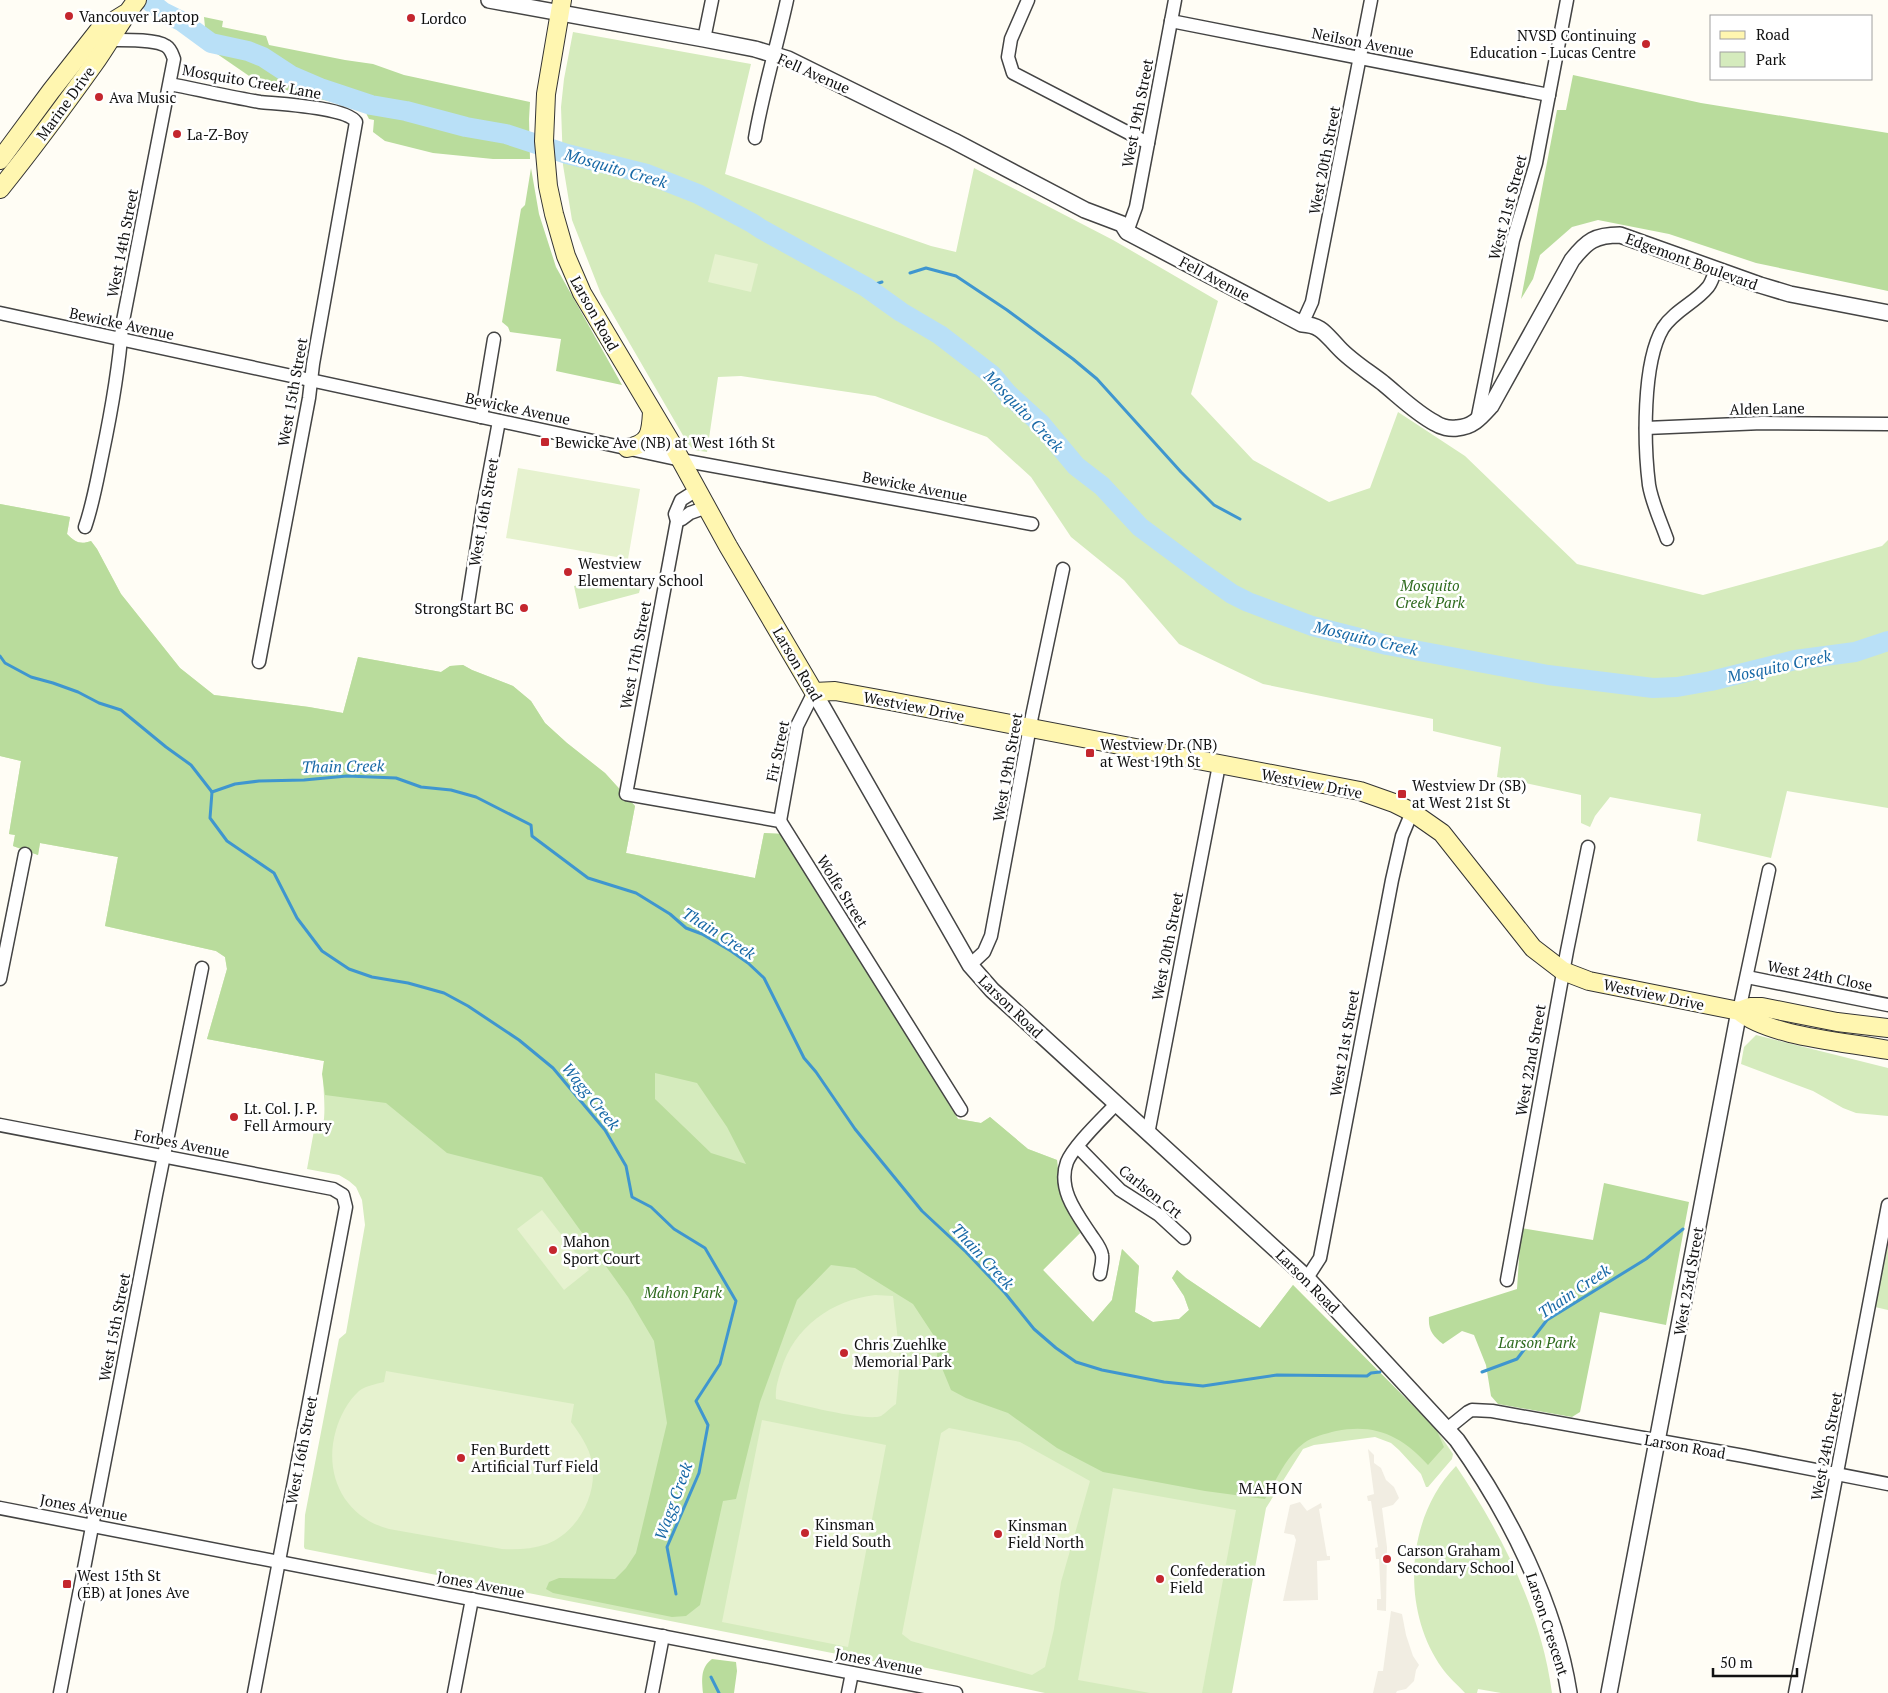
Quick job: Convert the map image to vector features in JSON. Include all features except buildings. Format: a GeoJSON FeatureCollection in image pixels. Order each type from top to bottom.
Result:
{"type":"FeatureCollection","features":[{"type":"Feature","properties":{"kind":"main road","name":"Larson Road"},"geometry":{"type":"LineString","coordinates":[[561,6],[548,79],[544,124],[545,160],[554,214],[566,256],[582,293],[681,460],[706,507],[814,692]]}},
{"type":"Feature","properties":{"kind":"main road","name":"Marine Drive"},"geometry":{"type":"LineString","coordinates":[[0,189],[46,132],[111,40],[131,7]]}},
{"type":"Feature","properties":{"kind":"main road","name":"Marine Drive"},"geometry":{"type":"LineString","coordinates":[[0,160],[99,30],[131,7]]}},
{"type":"Feature","properties":{"kind":"main road"},"geometry":{"type":"LineString","coordinates":[[627,448],[638,446],[644,442],[651,427],[652,412]]}},
{"type":"Feature","properties":{"kind":"main road","name":"Westview Drive"},"geometry":{"type":"LineString","coordinates":[[814,692],[844,693],[1360,791],[1386,799],[1412,812],[1442,833],[1533,948],[1563,971],[1590,980],[1739,1011],[1750,1007],[1762,1008],[1837,1022],[1888,1028]]}},
{"type":"Feature","properties":{"kind":"main road","name":"Westview Drive"},"geometry":{"type":"LineString","coordinates":[[1739,1011],[1748,1020],[1786,1032],[1888,1050]]}},
{"type":"Feature","properties":{"kind":"street","name":"Fell Avenue"},"geometry":{"type":"LineString","coordinates":[[489,0],[561,6],[774,55],[803,65],[1085,210],[1122,224],[1127,232],[1302,324],[1313,325],[1328,334],[1339,348],[1435,423],[1444,427],[1456,428],[1469,426],[1477,421]]}},
{"type":"Feature","properties":{"kind":"street"},"geometry":{"type":"LineString","coordinates":[[704,39],[712,0]]}},
{"type":"Feature","properties":{"kind":"street"},"geometry":{"type":"LineString","coordinates":[[754,138],[768,73],[787,0]]}},
{"type":"Feature","properties":{"kind":"street"},"geometry":{"type":"LineString","coordinates":[[1028,0],[1011,39],[1008,58],[1013,73],[1148,143]]}},
{"type":"Feature","properties":{"kind":"street","name":"West 19th Street"},"geometry":{"type":"LineString","coordinates":[[1127,232],[1136,207],[1175,0]]}},
{"type":"Feature","properties":{"kind":"street","name":"West 20th Street"},"geometry":{"type":"LineString","coordinates":[[1302,324],[1312,302],[1371,0]]}},
{"type":"Feature","properties":{"kind":"street","name":"West 21st Street"},"geometry":{"type":"LineString","coordinates":[[1477,421],[1513,240],[1536,162],[1567,0]]}},
{"type":"Feature","properties":{"kind":"street","name":"Neilson Avenue"},"geometry":{"type":"LineString","coordinates":[[1171,21],[1549,95]]}},
{"type":"Feature","properties":{"kind":"street","name":"Mosquito Creek Lane"},"geometry":{"type":"LineString","coordinates":[[111,40],[136,40],[165,45],[172,52],[174,59],[170,84],[262,102],[290,104],[344,114],[353,118],[356,122],[356,127]]}},
{"type":"Feature","properties":{"kind":"street","name":"West 14th Street"},"geometry":{"type":"LineString","coordinates":[[85,527],[91,511],[108,426],[121,353],[122,326],[170,84]]}},
{"type":"Feature","properties":{"kind":"street","name":"West 15th Street"},"geometry":{"type":"LineString","coordinates":[[259,662],[356,127]]}},
{"type":"Feature","properties":{"kind":"street","name":"Edgemont Boulevard"},"geometry":{"type":"LineString","coordinates":[[1477,421],[1491,406],[1572,260],[1592,240],[1604,235],[1620,235],[1716,270],[1790,294],[1888,313]]}},
{"type":"Feature","properties":{"kind":"street"},"geometry":{"type":"LineString","coordinates":[[1667,539],[1650,487],[1646,428],[1648,376],[1652,356],[1663,329],[1676,312],[1708,287],[1716,270]]}},
{"type":"Feature","properties":{"kind":"street","name":"Bewicke Avenue"},"geometry":{"type":"LineString","coordinates":[[0,313],[681,460],[1032,524]]}},
{"type":"Feature","properties":{"kind":"street"},"geometry":{"type":"LineString","coordinates":[[480,417],[494,339]]}},
{"type":"Feature","properties":{"kind":"street","name":"West 16th Street"},"geometry":{"type":"LineString","coordinates":[[468,603],[499,421]]}},
{"type":"Feature","properties":{"kind":"street","name":"Alden Lane"},"geometry":{"type":"LineString","coordinates":[[1646,428],[1762,423],[1888,424]]}},
{"type":"Feature","properties":{"kind":"street","name":"West 17th Street"},"geometry":{"type":"LineString","coordinates":[[697,490],[681,500],[675,514],[677,521],[626,794],[780,821]]}},
{"type":"Feature","properties":{"kind":"street"},"geometry":{"type":"LineString","coordinates":[[677,521],[690,513],[706,507]]}},
{"type":"Feature","properties":{"kind":"street","name":"West 19th Street"},"geometry":{"type":"LineString","coordinates":[[970,965],[984,952],[991,936],[1030,729],[1063,569]]}},
{"type":"Feature","properties":{"kind":"street","name":"Fir Street"},"geometry":{"type":"LineString","coordinates":[[780,821],[797,726],[814,692]]}},
{"type":"Feature","properties":{"kind":"street","name":"Larson Road"},"geometry":{"type":"LineString","coordinates":[[814,692],[970,965],[992,990],[1307,1278],[1447,1429],[1472,1410],[1492,1411],[1888,1484]]}},
{"type":"Feature","properties":{"kind":"street","name":"West 20th Street"},"geometry":{"type":"LineString","coordinates":[[1148,1134],[1219,765]]}},
{"type":"Feature","properties":{"kind":"street","name":"West 21st Street"},"geometry":{"type":"LineString","coordinates":[[1307,1278],[1320,1258],[1381,935],[1402,836],[1412,812]]}},
{"type":"Feature","properties":{"kind":"street","name":"Wolfe Street"},"geometry":{"type":"LineString","coordinates":[[780,821],[961,1110]]}},
{"type":"Feature","properties":{"kind":"street","name":"West 22nd Street"},"geometry":{"type":"LineString","coordinates":[[1507,1280],[1563,971],[1588,847]]}},
{"type":"Feature","properties":{"kind":"street"},"geometry":{"type":"LineString","coordinates":[[0,979],[25,854]]}},
{"type":"Feature","properties":{"kind":"street","name":"West 23rd Street"},"geometry":{"type":"LineString","coordinates":[[1609,1693],[1739,1011],[1769,870]]}},
{"type":"Feature","properties":{"kind":"street","name":"West 15th Street"},"geometry":{"type":"LineString","coordinates":[[60,1693],[202,968]]}},
{"type":"Feature","properties":{"kind":"street","name":"West 24th Close"},"geometry":{"type":"LineString","coordinates":[[1746,977],[1888,1005]]}},
{"type":"Feature","properties":{"kind":"street"},"geometry":{"type":"LineString","coordinates":[[1100,1274],[1103,1257],[1076,1213],[1064,1186],[1064,1173],[1068,1160],[1116,1104]]}},
{"type":"Feature","properties":{"kind":"street","name":"Forbes Avenue"},"geometry":{"type":"LineString","coordinates":[[0,1125],[333,1189],[343,1195],[346,1207]]}},
{"type":"Feature","properties":{"kind":"street","name":"Carlson Crt"},"geometry":{"type":"LineString","coordinates":[[1078,1147],[1120,1190],[1159,1215],[1184,1238]]}},
{"type":"Feature","properties":{"kind":"street","name":"West 24th Street"},"geometry":{"type":"LineString","coordinates":[[1795,1693],[1888,1205]]}},
{"type":"Feature","properties":{"kind":"street","name":"West 16th Street"},"geometry":{"type":"LineString","coordinates":[[254,1693],[346,1207]]}},
{"type":"Feature","properties":{"kind":"street","name":"Larson Crescent"},"geometry":{"type":"LineString","coordinates":[[1447,1429],[1474,1464],[1506,1517],[1534,1576],[1555,1636],[1567,1678],[1569,1693]]}},
{"type":"Feature","properties":{"kind":"street","name":"Jones Avenue"},"geometry":{"type":"LineString","coordinates":[[0,1508],[956,1693]]}},
{"type":"Feature","properties":{"kind":"street"},"geometry":{"type":"LineString","coordinates":[[454,1693],[472,1599]]}},
{"type":"Feature","properties":{"kind":"street"},"geometry":{"type":"LineString","coordinates":[[652,1693],[663,1636]]}},
{"type":"Feature","properties":{"kind":"street"},"geometry":{"type":"LineString","coordinates":[[848,1693],[852,1673]]}},
{"type":"Feature","properties":{"kind":"green space"},"geometry":{"type":"Polygon","coordinates":[[[204,17],[223,21],[222,27],[266,36],[269,45],[373,64],[404,75],[530,102],[530,159],[493,159],[433,153],[385,141],[373,132],[374,120],[369,119],[366,113],[359,108],[302,95],[255,80],[207,47],[204,17]]]}},
{"type":"Feature","properties":{"kind":"green space","name":"Mosquito Creek Park"},"geometry":{"type":"Polygon","coordinates":[[[573,32],[751,64],[725,174],[931,246],[956,252],[974,168],[1113,240],[1218,301],[1191,394],[1253,460],[1329,502],[1370,488],[1398,412],[1465,456],[1577,564],[1703,595],[1882,546],[1888,540],[1888,808],[1787,791],[1771,858],[1697,841],[1701,814],[1610,797],[1595,816],[1590,827],[1581,823],[1581,795],[1497,777],[1501,747],[1433,731],[1433,719],[1263,684],[1179,644],[1124,580],[1071,537],[1031,477],[987,437],[875,396],[741,376],[718,377],[707,452],[694,450],[688,444],[601,294],[572,220],[563,165],[561,107],[573,32]]]}},
{"type":"Feature","properties":{"kind":"green space"},"geometry":{"type":"Polygon","coordinates":[[[1573,75],[1701,103],[1888,133],[1888,291],[1756,263],[1669,234],[1598,220],[1572,227],[1540,255],[1533,279],[1521,299],[1557,110],[1566,110],[1573,75]]]}},
{"type":"Feature","properties":{"kind":"green space"},"geometry":{"type":"Polygon","coordinates":[[[531,168],[539,214],[556,267],[622,385],[556,371],[561,339],[510,332],[508,327],[502,322],[521,209],[525,205],[531,168]]]}},
{"type":"Feature","properties":{"kind":"green space"},"geometry":{"type":"Polygon","coordinates":[[[715,254],[758,264],[751,292],[708,282],[715,254]]]}},
{"type":"Feature","properties":{"kind":"green space"},"geometry":{"type":"Polygon","coordinates":[[[518,468],[640,489],[628,559],[506,538],[518,468]]]}},
{"type":"Feature","properties":{"kind":"green space","name":"Mahon Park"},"geometry":{"type":"Polygon","coordinates":[[[0,504],[70,517],[67,534],[78,542],[91,541],[121,594],[180,668],[214,695],[343,713],[358,657],[441,672],[450,666],[463,665],[513,686],[531,701],[545,723],[605,773],[635,806],[626,853],[755,878],[764,833],[783,834],[958,1119],[981,1123],[990,1117],[1028,1149],[1057,1160],[1060,1192],[1080,1233],[1043,1270],[1093,1322],[1112,1300],[1122,1249],[1139,1266],[1135,1312],[1153,1322],[1179,1319],[1189,1310],[1184,1296],[1172,1278],[1177,1270],[1260,1328],[1293,1285],[1436,1429],[1453,1454],[1452,1459],[1426,1487],[1421,1474],[1399,1450],[1391,1443],[1375,1437],[1314,1445],[1303,1449],[1266,1508],[1232,1693],[1045,1693],[903,1663],[883,1663],[305,1549],[305,1515],[339,1339],[346,1333],[365,1225],[362,1200],[356,1187],[339,1175],[307,1169],[315,1125],[323,1126],[324,1061],[207,1039],[227,969],[225,957],[216,951],[105,926],[118,857],[40,843],[38,855],[13,846],[15,835],[9,834],[21,761],[0,756],[0,504]]]}},
{"type":"Feature","properties":{"kind":"green space","name":"Mahon Park"},"geometry":{"type":"Polygon","coordinates":[[[0,504],[70,517],[67,534],[78,542],[91,541],[121,594],[180,668],[214,695],[343,713],[358,657],[441,672],[450,666],[463,665],[513,686],[531,701],[545,723],[605,773],[635,806],[626,853],[755,878],[764,833],[783,834],[958,1119],[981,1123],[990,1117],[1028,1149],[1057,1160],[1060,1192],[1080,1233],[1043,1270],[1093,1322],[1112,1300],[1122,1249],[1139,1266],[1135,1312],[1153,1322],[1179,1319],[1189,1310],[1184,1296],[1172,1278],[1177,1270],[1260,1328],[1293,1285],[1436,1429],[1444,1447],[1428,1465],[1408,1446],[1387,1434],[1363,1429],[1350,1429],[1324,1434],[1304,1443],[1298,1448],[1282,1469],[1265,1499],[1205,1491],[1103,1472],[1057,1448],[1008,1413],[966,1398],[951,1390],[937,1356],[938,1342],[913,1304],[855,1268],[831,1265],[797,1300],[760,1402],[736,1499],[723,1501],[700,1605],[686,1616],[672,1617],[553,1593],[546,1589],[549,1582],[559,1578],[615,1579],[626,1568],[636,1553],[667,1423],[654,1341],[628,1297],[542,1177],[447,1153],[386,1103],[325,1095],[322,1074],[324,1061],[207,1039],[227,969],[225,957],[216,951],[105,926],[118,857],[40,843],[38,855],[13,846],[15,835],[9,834],[21,761],[0,756],[0,504]],[[655,1073],[655,1099],[711,1153],[746,1164],[727,1127],[697,1083],[655,1073]]]}},
{"type":"Feature","properties":{"kind":"green space"},"geometry":{"type":"Polygon","coordinates":[[[594,577],[641,585],[639,593],[579,609],[574,586],[594,582],[594,577]]]}},
{"type":"Feature","properties":{"kind":"green space"},"geometry":{"type":"Polygon","coordinates":[[[1756,1035],[1888,1068],[1888,1116],[1856,1113],[1813,1091],[1741,1064],[1744,1047],[1756,1035]]]}},
{"type":"Feature","properties":{"kind":"green space","name":"Larson Park"},"geometry":{"type":"Polygon","coordinates":[[[1604,1183],[1689,1202],[1666,1325],[1600,1312],[1580,1412],[1572,1417],[1498,1404],[1491,1396],[1486,1365],[1474,1335],[1462,1331],[1443,1344],[1432,1332],[1429,1326],[1429,1317],[1517,1289],[1521,1228],[1593,1240],[1604,1183]]]}},
{"type":"Feature","properties":{"kind":"green space","name":"Mahon Sport Court"},"geometry":{"type":"Polygon","coordinates":[[[542,1210],[589,1270],[564,1290],[517,1229],[542,1210]]]}},
{"type":"Feature","properties":{"kind":"green space"},"geometry":{"type":"Polygon","coordinates":[[[1888,1244],[1888,1310],[1875,1307],[1888,1244]]]}},
{"type":"Feature","properties":{"kind":"green space","name":"Chris Zuehlke Memorial Park"},"geometry":{"type":"Polygon","coordinates":[[[875,1295],[893,1296],[900,1359],[896,1404],[881,1416],[873,1417],[813,1408],[776,1399],[778,1381],[787,1355],[805,1329],[817,1318],[844,1303],[875,1295]]]}},
{"type":"Feature","properties":{"kind":"green space","name":"Fen Burdett Artificial Turf Field"},"geometry":{"type":"Polygon","coordinates":[[[386,1371],[574,1404],[571,1422],[589,1451],[593,1474],[589,1499],[568,1531],[547,1544],[530,1548],[502,1549],[389,1529],[373,1523],[360,1515],[341,1492],[335,1477],[332,1462],[333,1446],[336,1430],[348,1404],[361,1389],[384,1382],[386,1371]]]}},
{"type":"Feature","properties":{"kind":"green space","name":"Kinsman Field South"},"geometry":{"type":"Polygon","coordinates":[[[762,1420],[886,1445],[848,1647],[722,1622],[762,1420]]]}},
{"type":"Feature","properties":{"kind":"green space","name":"Kinsman Field North"},"geometry":{"type":"Polygon","coordinates":[[[949,1428],[1020,1442],[1090,1481],[1061,1582],[1054,1629],[1045,1667],[1032,1675],[911,1641],[902,1634],[941,1433],[949,1428]]]}},
{"type":"Feature","properties":{"kind":"green space"},"geometry":{"type":"Polygon","coordinates":[[[1456,1466],[1489,1519],[1517,1574],[1539,1632],[1547,1662],[1552,1693],[1501,1693],[1478,1689],[1477,1693],[1465,1693],[1444,1671],[1428,1644],[1419,1619],[1415,1592],[1414,1564],[1419,1537],[1427,1511],[1439,1487],[1456,1466]]]}},
{"type":"Feature","properties":{"kind":"green space","name":"Confederation Field"},"geometry":{"type":"Polygon","coordinates":[[[1113,1488],[1236,1510],[1202,1693],[1150,1693],[1078,1680],[1113,1488]]]}},
{"type":"Feature","properties":{"kind":"green space"},"geometry":{"type":"Polygon","coordinates":[[[712,1659],[736,1662],[737,1671],[734,1693],[703,1693],[702,1679],[705,1666],[712,1659]]]}},
{"type":"Feature","properties":{"kind":"shaded area"},"geometry":{"type":"Polygon","coordinates":[[[1368,1449],[1374,1455],[1374,1463],[1381,1468],[1386,1480],[1394,1487],[1399,1498],[1393,1505],[1382,1508],[1387,1547],[1386,1611],[1377,1610],[1377,1599],[1381,1599],[1379,1559],[1376,1559],[1375,1548],[1378,1547],[1371,1501],[1368,1501],[1367,1496],[1374,1494],[1368,1449]]]}},
{"type":"Feature","properties":{"kind":"shaded area"},"geometry":{"type":"Polygon","coordinates":[[[1300,1502],[1307,1511],[1321,1503],[1322,1508],[1319,1509],[1327,1556],[1330,1556],[1330,1560],[1317,1561],[1318,1600],[1283,1601],[1296,1540],[1294,1535],[1284,1533],[1290,1505],[1300,1502]]]}},
{"type":"Feature","properties":{"kind":"shaded area"},"geometry":{"type":"Polygon","coordinates":[[[1391,1611],[1402,1614],[1413,1656],[1419,1665],[1414,1681],[1406,1689],[1396,1693],[1373,1693],[1378,1671],[1383,1671],[1391,1611]]]}},
{"type":"Feature","properties":{"kind":"waterway","name":"Mosquito Creek"},"geometry":{"type":"LineString","coordinates":[[148,0],[211,43],[248,51],[263,57],[292,76],[320,88],[371,105],[406,111],[466,127],[506,134],[567,154],[647,174],[698,194],[752,223],[866,287],[901,312],[940,335],[992,375],[1007,393],[1041,424],[1076,466],[1102,486],[1140,527],[1202,573],[1232,594],[1248,602],[1312,626],[1387,645],[1548,675],[1653,688],[1677,687],[1711,681],[1795,660],[1855,652],[1888,641]]}},
{"type":"Feature","properties":{"kind":"waterway"},"geometry":{"type":"LineString","coordinates":[[910,273],[926,268],[956,276],[1007,310],[1073,359],[1097,379],[1181,472],[1214,505],[1240,519]]}},
{"type":"Feature","properties":{"kind":"waterway"},"geometry":{"type":"LineString","coordinates":[[866,287],[882,282]]}},
{"type":"Feature","properties":{"kind":"waterway","name":"Thain Creek"},"geometry":{"type":"LineString","coordinates":[[0,656],[5,663],[31,677],[78,692],[99,703],[121,710],[191,765],[212,792]]}},
{"type":"Feature","properties":{"kind":"waterway","name":"Thain Creek"},"geometry":{"type":"LineString","coordinates":[[212,792],[235,784],[259,781],[304,780],[347,776],[396,778],[421,787],[451,790],[476,797],[531,825],[532,836],[588,878],[636,893],[670,914],[686,928],[702,934],[731,951],[764,978],[804,1058],[816,1072],[855,1129],[922,1211],[966,1252],[1005,1293],[1034,1329],[1076,1362],[1102,1370],[1164,1382],[1203,1386],[1277,1375],[1367,1376],[1371,1373],[1380,1372]]}},
{"type":"Feature","properties":{"kind":"waterway","name":"Wagg Creek"},"geometry":{"type":"LineString","coordinates":[[212,792],[210,818],[227,841],[274,873],[297,918],[322,951],[349,969],[372,977],[408,983],[444,993],[468,1006],[519,1040],[553,1068],[605,1130],[626,1166],[632,1197],[651,1207],[674,1229],[705,1248],[736,1301],[720,1364],[696,1401],[708,1425],[699,1473],[667,1547],[676,1594]]}},
{"type":"Feature","properties":{"kind":"waterway","name":"Thain Creek"},"geometry":{"type":"LineString","coordinates":[[1482,1372],[1517,1359],[1547,1320],[1646,1259],[1683,1229]]}},
{"type":"Feature","properties":{"kind":"waterway","name":"Wagg Creek"},"geometry":{"type":"LineString","coordinates":[[711,1677],[719,1693]]}},
{"type":"Feature","properties":{"kind":"place","name":"Vancouver Laptop"},"geometry":{"type":"Point","coordinates":[69,16]}},
{"type":"Feature","properties":{"kind":"place","name":"Lordco"},"geometry":{"type":"Point","coordinates":[411,18]}},
{"type":"Feature","properties":{"kind":"place","name":"NVSD Continuing Education - Lucas Centre"},"geometry":{"type":"Point","coordinates":[1646,44]}},
{"type":"Feature","properties":{"kind":"place","name":"Ava Music"},"geometry":{"type":"Point","coordinates":[99,97]}},
{"type":"Feature","properties":{"kind":"place","name":"La-Z-Boy"},"geometry":{"type":"Point","coordinates":[177,134]}},
{"type":"Feature","properties":{"kind":"place","name":"Bewicke Ave (NB) at West 16th St"},"geometry":{"type":"Point","coordinates":[545,442]}},
{"type":"Feature","properties":{"kind":"place","name":"Westview Elementary School"},"geometry":{"type":"Point","coordinates":[568,572]}},
{"type":"Feature","properties":{"kind":"place","name":"StrongStart BC"},"geometry":{"type":"Point","coordinates":[524,608]}},
{"type":"Feature","properties":{"kind":"place","name":"Westview Dr (NB) at West 19th St"},"geometry":{"type":"Point","coordinates":[1090,753]}},
{"type":"Feature","properties":{"kind":"place","name":"Westview Dr (SB) at West 21st St"},"geometry":{"type":"Point","coordinates":[1402,794]}},
{"type":"Feature","properties":{"kind":"place","name":"Lt. Col. J. P. Fell Armoury"},"geometry":{"type":"Point","coordinates":[234,1117]}},
{"type":"Feature","properties":{"kind":"place","name":"Mahon Sport Court"},"geometry":{"type":"Point","coordinates":[553,1250]}},
{"type":"Feature","properties":{"kind":"place","name":"Chris Zuehlke Memorial Park"},"geometry":{"type":"Point","coordinates":[844,1353]}},
{"type":"Feature","properties":{"kind":"place","name":"Fen Burdett Artificial Turf Field"},"geometry":{"type":"Point","coordinates":[461,1458]}},
{"type":"Feature","properties":{"kind":"place","name":"Kinsman Field South"},"geometry":{"type":"Point","coordinates":[805,1533]}},
{"type":"Feature","properties":{"kind":"place","name":"Kinsman Field North"},"geometry":{"type":"Point","coordinates":[998,1534]}},
{"type":"Feature","properties":{"kind":"place","name":"Carson Graham Secondary School"},"geometry":{"type":"Point","coordinates":[1387,1559]}},
{"type":"Feature","properties":{"kind":"place","name":"Confederation Field"},"geometry":{"type":"Point","coordinates":[1160,1579]}},
{"type":"Feature","properties":{"kind":"place","name":"West 15th St (EB) at Jones Ave"},"geometry":{"type":"Point","coordinates":[67,1584]}},
{"type":"Feature","properties":{"kind":"district","name":"MAHON"},"geometry":{"type":"Point","coordinates":[1271,1488]}}]}
